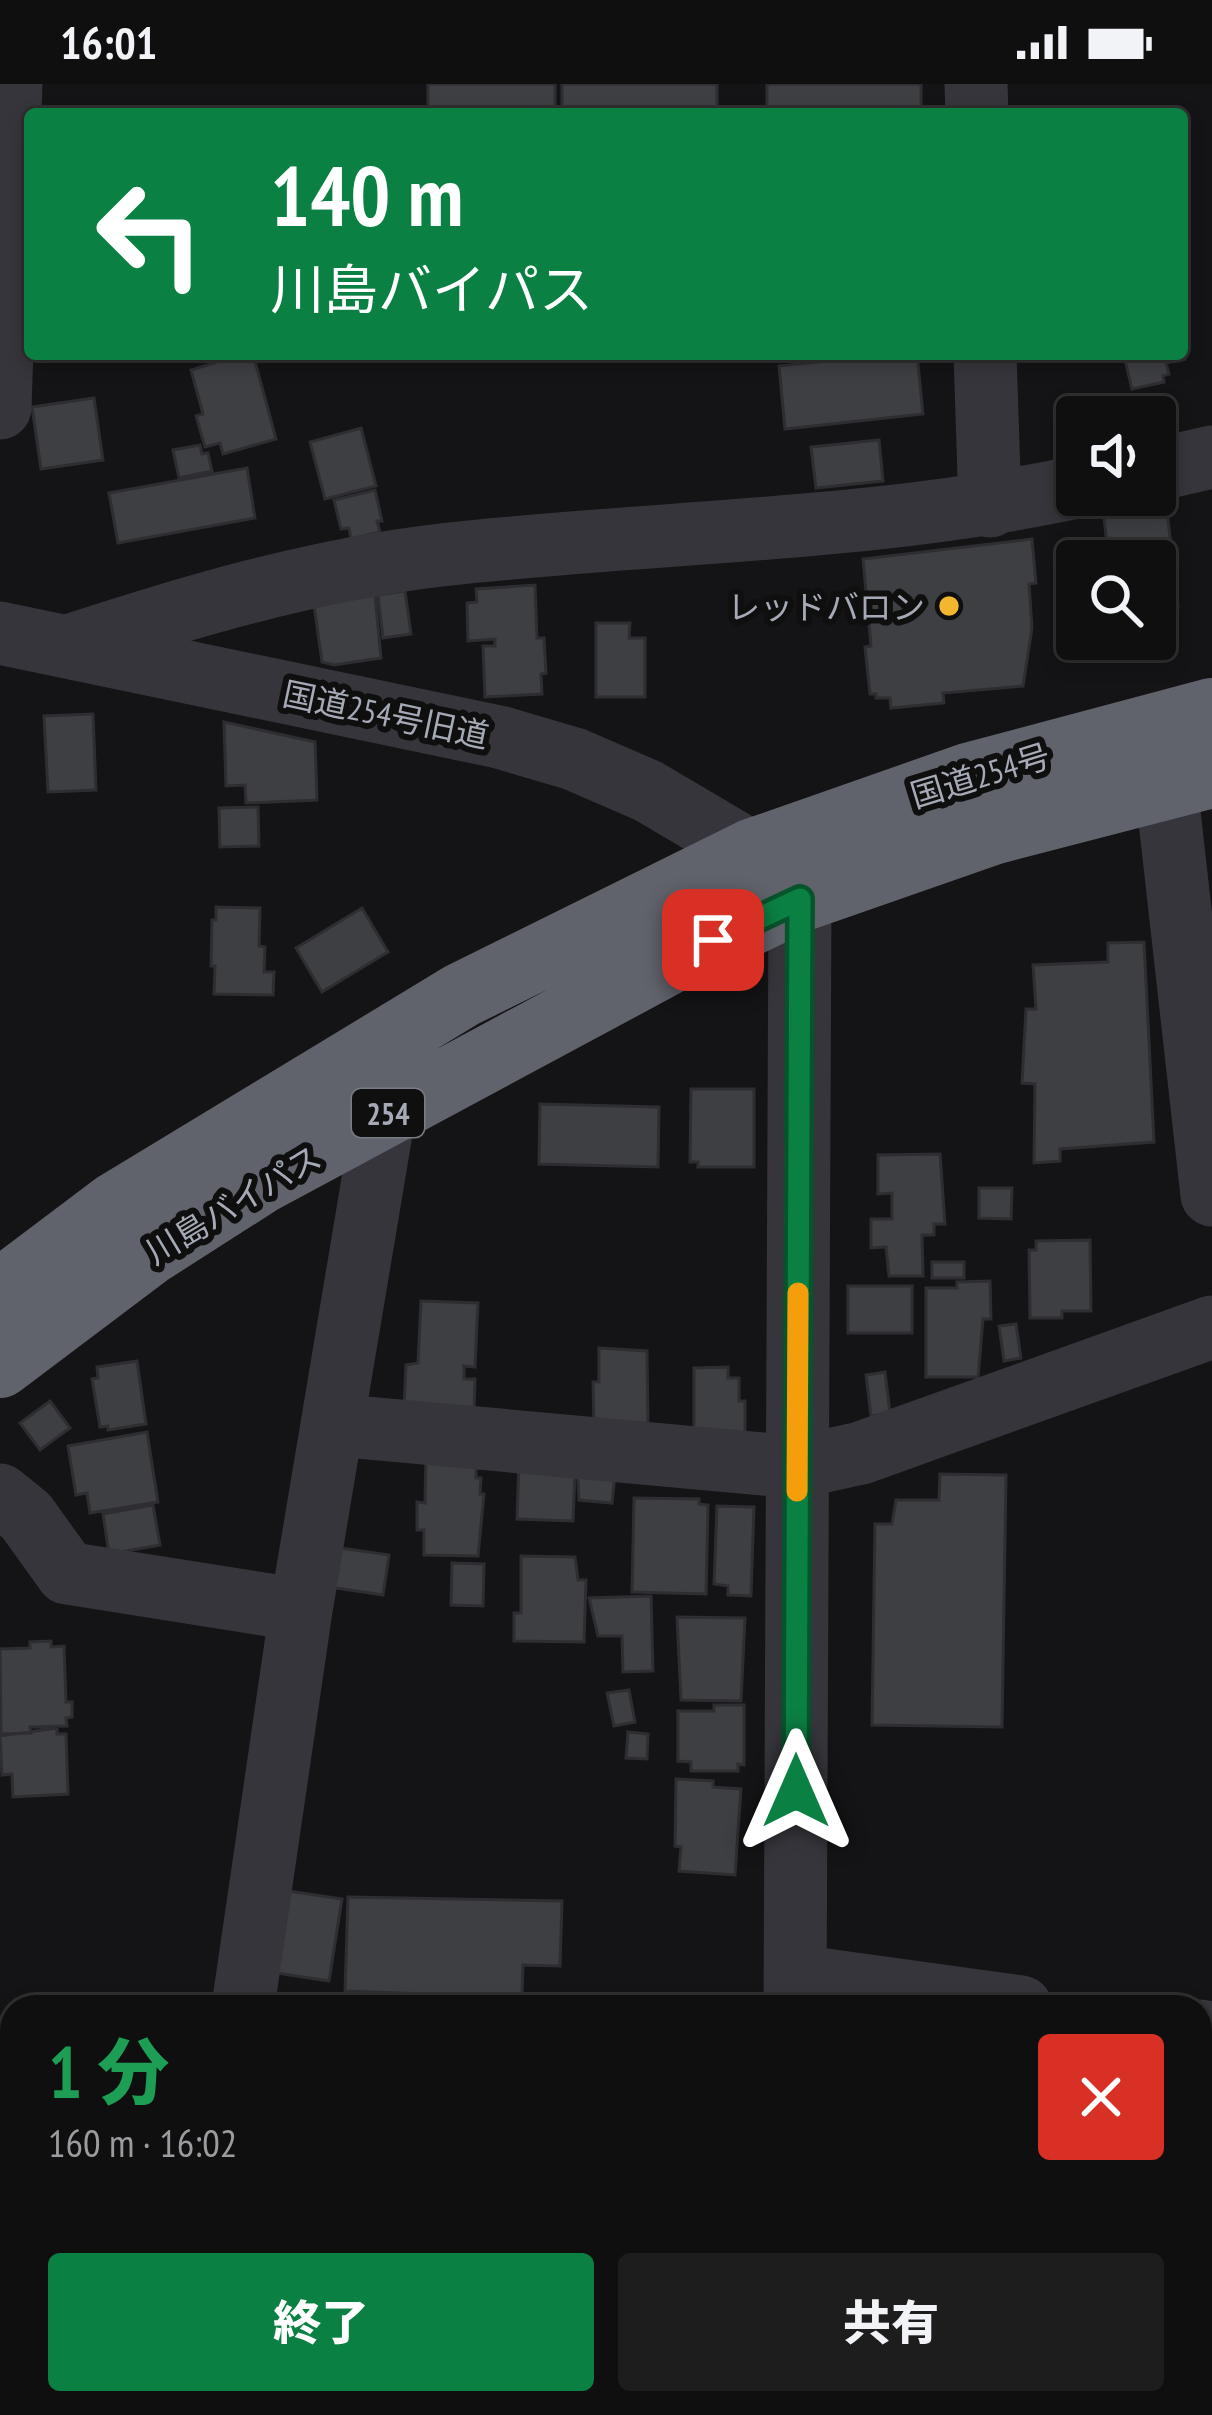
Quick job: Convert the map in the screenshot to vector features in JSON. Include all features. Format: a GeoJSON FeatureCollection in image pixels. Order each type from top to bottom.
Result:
{"type":"FeatureCollection","features":[{"type":"Feature","properties":{"kind":"highway","name":"国道254号"},"geometry":{"type":"LineString","coordinates":[[751,852],[968,776],[1212,711]]}},
{"type":"Feature","properties":{"kind":"highway","name":"国道254号"},"geometry":{"type":"LineString","coordinates":[[800,899],[992,832],[1189,780]]}},
{"type":"Feature","properties":{"kind":"highway","name":"川島バイパス"},"geometry":{"type":"LineString","coordinates":[[0,1292],[114,1206],[462,995],[751,852]]}},
{"type":"Feature","properties":{"kind":"highway","name":"川島バイパス"},"geometry":{"type":"LineString","coordinates":[[0,1365],[150,1252],[261,1181],[670,961],[800,899]]}},
{"type":"Feature","properties":{"kind":"street"},"geometry":{"type":"LineString","coordinates":[[0,408],[11,84]]}},
{"type":"Feature","properties":{"kind":"street"},"geometry":{"type":"LineString","coordinates":[[985,360],[990,506]]}},
{"type":"Feature","properties":{"kind":"street"},"geometry":{"type":"LineString","coordinates":[[1176,465],[1212,457]]}},
{"type":"Feature","properties":{"kind":"street"},"geometry":{"type":"LineString","coordinates":[[68,646],[200,603],[308,576],[440,555],[865,521],[990,506],[1056,492]]}},
{"type":"Feature","properties":{"kind":"street","name":"国道254号旧道"},"geometry":{"type":"LineString","coordinates":[[0,633],[499,737],[556,753],[648,790],[751,852],[800,899]]}},
{"type":"Feature","properties":{"kind":"street"},"geometry":{"type":"LineString","coordinates":[[1189,780],[1212,1195]]}},
{"type":"Feature","properties":{"kind":"street"},"geometry":{"type":"LineString","coordinates":[[800,899],[796,1992],[841,1995]]}},
{"type":"Feature","properties":{"kind":"street"},"geometry":{"type":"LineString","coordinates":[[245,1995],[302,1610],[384,1115]]}},
{"type":"Feature","properties":{"kind":"street"},"geometry":{"type":"LineString","coordinates":[[334,1425],[797,1467],[862,1453],[1212,1327]]}},
{"type":"Feature","properties":{"kind":"street"},"geometry":{"type":"LineString","coordinates":[[0,1495],[26,1516],[67,1573],[302,1610]]}},
{"type":"Feature","properties":{"kind":"building"},"geometry":{"type":"Polygon","coordinates":[[[428,84],[555,84],[555,108],[428,108],[428,84]]]}},
{"type":"Feature","properties":{"kind":"building"},"geometry":{"type":"Polygon","coordinates":[[[562,84],[717,84],[717,108],[562,108],[562,84]]]}},
{"type":"Feature","properties":{"kind":"building"},"geometry":{"type":"Polygon","coordinates":[[[767,84],[921,84],[921,108],[767,108],[767,84]]]}},
{"type":"Feature","properties":{"kind":"building"},"geometry":{"type":"Polygon","coordinates":[[[255,360],[276,439],[223,454],[220,443],[205,447],[196,416],[203,414],[191,370],[220,361],[255,360]]]}},
{"type":"Feature","properties":{"kind":"building"},"geometry":{"type":"Polygon","coordinates":[[[918,360],[923,414],[785,429],[779,366],[918,360]]]}},
{"type":"Feature","properties":{"kind":"building"},"geometry":{"type":"Polygon","coordinates":[[[1125,360],[1180,360],[1166,363],[1169,374],[1163,376],[1164,382],[1132,389],[1125,360]]]}},
{"type":"Feature","properties":{"kind":"building"},"geometry":{"type":"Polygon","coordinates":[[[94,398],[103,460],[41,469],[32,407],[94,398]]]}},
{"type":"Feature","properties":{"kind":"building"},"geometry":{"type":"Polygon","coordinates":[[[361,428],[376,486],[325,499],[310,442],[361,428]]]}},
{"type":"Feature","properties":{"kind":"building"},"geometry":{"type":"Polygon","coordinates":[[[879,440],[883,481],[816,488],[811,447],[879,440]]]}},
{"type":"Feature","properties":{"kind":"building"},"geometry":{"type":"Polygon","coordinates":[[[200,445],[202,454],[208,453],[212,471],[179,478],[173,450],[200,445]]]}},
{"type":"Feature","properties":{"kind":"building"},"geometry":{"type":"Polygon","coordinates":[[[247,468],[255,518],[118,543],[109,493],[247,468]]]}},
{"type":"Feature","properties":{"kind":"building"},"geometry":{"type":"Polygon","coordinates":[[[375,490],[380,532],[351,539],[349,528],[341,529],[334,500],[375,490]]]}},
{"type":"Feature","properties":{"kind":"building"},"geometry":{"type":"Polygon","coordinates":[[[1168,516],[1170,540],[1107,540],[1104,518],[1168,516]]]}},
{"type":"Feature","properties":{"kind":"building","name":"レッドバロン"},"geometry":{"type":"Polygon","coordinates":[[[1032,539],[1036,583],[1029,584],[1032,628],[1023,686],[943,693],[944,703],[891,708],[890,698],[870,694],[863,559],[1032,539]]]}},
{"type":"Feature","properties":{"kind":"building"},"geometry":{"type":"Polygon","coordinates":[[[535,585],[537,638],[544,638],[542,694],[485,697],[483,646],[495,646],[495,639],[468,641],[467,603],[477,602],[476,589],[535,585]]]}},
{"type":"Feature","properties":{"kind":"building"},"geometry":{"type":"Polygon","coordinates":[[[405,591],[411,634],[383,638],[378,595],[405,591]]]}},
{"type":"Feature","properties":{"kind":"building"},"geometry":{"type":"Polygon","coordinates":[[[375,595],[381,658],[334,665],[322,662],[314,605],[375,595]]]}},
{"type":"Feature","properties":{"kind":"building"},"geometry":{"type":"Polygon","coordinates":[[[596,623],[630,623],[629,638],[645,638],[645,697],[596,697],[596,623]]]}},
{"type":"Feature","properties":{"kind":"building"},"geometry":{"type":"Polygon","coordinates":[[[93,714],[96,790],[48,792],[44,716],[93,714]]]}},
{"type":"Feature","properties":{"kind":"building"},"geometry":{"type":"Polygon","coordinates":[[[224,722],[315,742],[317,800],[246,803],[245,785],[226,786],[224,722]]]}},
{"type":"Feature","properties":{"kind":"building"},"geometry":{"type":"Polygon","coordinates":[[[258,807],[259,846],[220,847],[219,808],[258,807]]]}},
{"type":"Feature","properties":{"kind":"building"},"geometry":{"type":"Polygon","coordinates":[[[216,907],[260,908],[259,946],[265,947],[264,972],[274,972],[273,995],[214,994],[212,920],[216,920],[216,907]]]}},
{"type":"Feature","properties":{"kind":"building"},"geometry":{"type":"Polygon","coordinates":[[[362,908],[388,952],[322,992],[296,948],[362,908]]]}},
{"type":"Feature","properties":{"kind":"building"},"geometry":{"type":"Polygon","coordinates":[[[1144,942],[1154,1142],[1060,1149],[1060,1161],[1034,1163],[1035,1084],[1022,1083],[1026,1009],[1036,1009],[1033,965],[1108,962],[1108,943],[1144,942]]]}},
{"type":"Feature","properties":{"kind":"building"},"geometry":{"type":"Polygon","coordinates":[[[691,1089],[754,1089],[754,1167],[698,1167],[698,1162],[690,1162],[691,1089]]]}},
{"type":"Feature","properties":{"kind":"building"},"geometry":{"type":"Polygon","coordinates":[[[540,1104],[659,1107],[658,1167],[539,1164],[540,1104]]]}},
{"type":"Feature","properties":{"kind":"building"},"geometry":{"type":"Polygon","coordinates":[[[940,1154],[945,1224],[934,1224],[934,1235],[922,1235],[923,1276],[889,1276],[886,1247],[871,1248],[871,1219],[892,1219],[892,1193],[878,1194],[878,1155],[940,1154]]]}},
{"type":"Feature","properties":{"kind":"building"},"geometry":{"type":"Polygon","coordinates":[[[979,1188],[1012,1188],[1011,1219],[979,1218],[979,1188]]]}},
{"type":"Feature","properties":{"kind":"building"},"geometry":{"type":"Polygon","coordinates":[[[1090,1240],[1091,1311],[1062,1311],[1062,1318],[1030,1318],[1029,1250],[1036,1250],[1036,1241],[1090,1240]]]}},
{"type":"Feature","properties":{"kind":"building"},"geometry":{"type":"Polygon","coordinates":[[[932,1262],[964,1262],[964,1278],[932,1278],[932,1262]]]}},
{"type":"Feature","properties":{"kind":"building"},"geometry":{"type":"Polygon","coordinates":[[[990,1281],[991,1319],[983,1319],[978,1377],[926,1377],[926,1288],[990,1281]]]}},
{"type":"Feature","properties":{"kind":"building"},"geometry":{"type":"Polygon","coordinates":[[[848,1286],[912,1286],[912,1333],[848,1333],[848,1286]]]}},
{"type":"Feature","properties":{"kind":"building"},"geometry":{"type":"Polygon","coordinates":[[[421,1301],[478,1303],[475,1367],[464,1366],[464,1379],[475,1379],[474,1412],[404,1409],[406,1365],[418,1363],[421,1301]]]}},
{"type":"Feature","properties":{"kind":"building"},"geometry":{"type":"Polygon","coordinates":[[[1016,1324],[1021,1358],[1004,1361],[999,1326],[1016,1324]]]}},
{"type":"Feature","properties":{"kind":"building"},"geometry":{"type":"Polygon","coordinates":[[[599,1348],[647,1351],[648,1423],[594,1424],[593,1382],[599,1382],[599,1348]]]}},
{"type":"Feature","properties":{"kind":"building"},"geometry":{"type":"Polygon","coordinates":[[[137,1361],[146,1424],[100,1427],[92,1379],[98,1378],[97,1367],[137,1361]]]}},
{"type":"Feature","properties":{"kind":"building"},"geometry":{"type":"Polygon","coordinates":[[[728,1367],[728,1378],[739,1378],[739,1401],[745,1401],[745,1440],[694,1440],[694,1368],[728,1367]]]}},
{"type":"Feature","properties":{"kind":"building"},"geometry":{"type":"Polygon","coordinates":[[[885,1372],[890,1413],[871,1416],[866,1375],[885,1372]]]}},
{"type":"Feature","properties":{"kind":"building"},"geometry":{"type":"Polygon","coordinates":[[[50,1401],[70,1428],[40,1450],[20,1423],[50,1401]]]}},
{"type":"Feature","properties":{"kind":"building"},"geometry":{"type":"Polygon","coordinates":[[[147,1432],[158,1502],[90,1513],[87,1493],[76,1495],[68,1446],[147,1432]]]}},
{"type":"Feature","properties":{"kind":"building"},"geometry":{"type":"Polygon","coordinates":[[[426,1454],[476,1455],[476,1478],[481,1478],[480,1494],[484,1494],[478,1556],[424,1555],[424,1530],[417,1530],[417,1502],[425,1503],[426,1454]]]}},
{"type":"Feature","properties":{"kind":"building"},"geometry":{"type":"Polygon","coordinates":[[[519,1460],[575,1472],[573,1521],[517,1519],[519,1460]]]}},
{"type":"Feature","properties":{"kind":"building"},"geometry":{"type":"Polygon","coordinates":[[[577,1462],[616,1466],[612,1503],[579,1500],[577,1462]]]}},
{"type":"Feature","properties":{"kind":"building"},"geometry":{"type":"Polygon","coordinates":[[[940,1474],[1006,1475],[1002,1727],[872,1725],[875,1524],[892,1524],[896,1500],[939,1500],[940,1474]]]}},
{"type":"Feature","properties":{"kind":"building"},"geometry":{"type":"Polygon","coordinates":[[[634,1498],[699,1499],[699,1504],[708,1505],[706,1594],[632,1592],[634,1498]]]}},
{"type":"Feature","properties":{"kind":"building"},"geometry":{"type":"Polygon","coordinates":[[[153,1505],[160,1545],[109,1554],[103,1514],[153,1505]]]}},
{"type":"Feature","properties":{"kind":"building"},"geometry":{"type":"Polygon","coordinates":[[[717,1506],[754,1507],[751,1596],[728,1595],[728,1586],[714,1584],[717,1506]]]}},
{"type":"Feature","properties":{"kind":"building"},"geometry":{"type":"Polygon","coordinates":[[[334,1547],[389,1555],[383,1595],[329,1587],[334,1547]]]}},
{"type":"Feature","properties":{"kind":"building"},"geometry":{"type":"Polygon","coordinates":[[[521,1556],[575,1557],[578,1580],[586,1580],[584,1642],[514,1641],[514,1613],[521,1613],[521,1556]]]}},
{"type":"Feature","properties":{"kind":"building"},"geometry":{"type":"Polygon","coordinates":[[[452,1563],[484,1564],[483,1606],[451,1605],[452,1563]]]}},
{"type":"Feature","properties":{"kind":"building"},"geometry":{"type":"Polygon","coordinates":[[[651,1596],[653,1671],[623,1672],[622,1636],[598,1636],[589,1598],[651,1596]]]}},
{"type":"Feature","properties":{"kind":"building"},"geometry":{"type":"Polygon","coordinates":[[[677,1617],[745,1618],[741,1701],[681,1700],[677,1617]]]}},
{"type":"Feature","properties":{"kind":"building"},"geometry":{"type":"Polygon","coordinates":[[[51,1641],[51,1647],[64,1646],[66,1702],[72,1702],[72,1717],[66,1718],[67,1726],[1,1734],[0,1649],[30,1648],[30,1642],[51,1641]]]}},
{"type":"Feature","properties":{"kind":"building"},"geometry":{"type":"Polygon","coordinates":[[[629,1690],[635,1722],[614,1726],[607,1693],[629,1690]]]}},
{"type":"Feature","properties":{"kind":"building"},"geometry":{"type":"Polygon","coordinates":[[[714,1705],[744,1705],[744,1765],[738,1764],[738,1771],[691,1771],[691,1762],[678,1761],[678,1711],[714,1711],[714,1705]]]}},
{"type":"Feature","properties":{"kind":"building"},"geometry":{"type":"Polygon","coordinates":[[[57,1728],[57,1734],[66,1734],[68,1794],[13,1797],[12,1774],[2,1775],[0,1736],[57,1728]]]}},
{"type":"Feature","properties":{"kind":"building"},"geometry":{"type":"Polygon","coordinates":[[[628,1732],[648,1734],[647,1759],[626,1758],[628,1732]]]}},
{"type":"Feature","properties":{"kind":"building"},"geometry":{"type":"Polygon","coordinates":[[[676,1779],[713,1781],[713,1787],[741,1789],[735,1875],[679,1871],[676,1779]]]}},
{"type":"Feature","properties":{"kind":"building"},"geometry":{"type":"Polygon","coordinates":[[[282,1890],[342,1899],[329,1981],[270,1972],[282,1890]]]}},
{"type":"Feature","properties":{"kind":"building"},"geometry":{"type":"Polygon","coordinates":[[[348,1897],[562,1901],[560,1966],[523,1965],[522,1995],[345,1991],[348,1897]]]}},
{"type":"Feature","properties":{"kind":"slow traffic"},"geometry":{"type":"LineString","coordinates":[[797,1491],[798,1293]]}},
{"type":"Feature","properties":{"kind":"place","name":"レッドバロン"},"geometry":{"type":"Point","coordinates":[949,606]}},
{"type":"Feature","properties":{"kind":"route"},"geometry":{"type":"LineString","coordinates":[[713,940],[800,899],[796,1791]]}}]}
